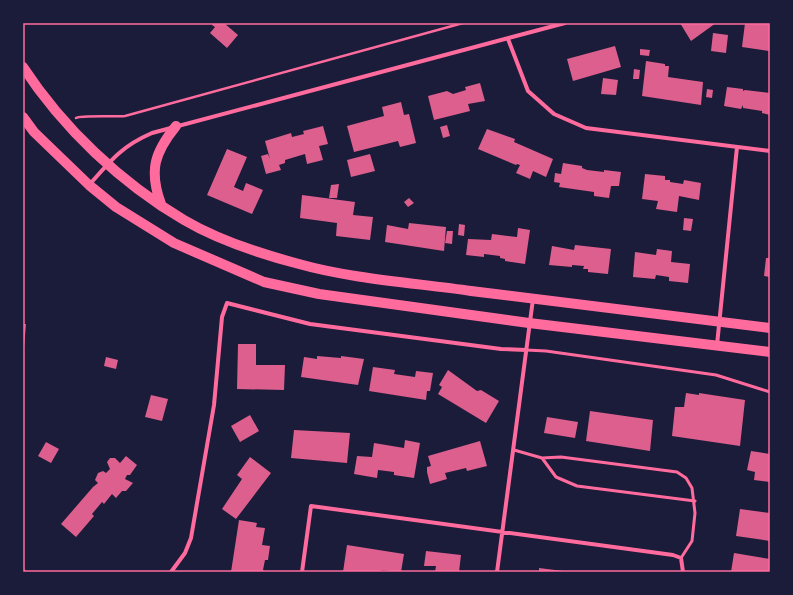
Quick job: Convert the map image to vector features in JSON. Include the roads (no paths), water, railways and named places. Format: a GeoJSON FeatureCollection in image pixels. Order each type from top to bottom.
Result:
{"type":"FeatureCollection","features":[{"type":"Feature","properties":{"kind":"main road"},"geometry":{"type":"LineString","coordinates":[[23,67],[26,76],[67,123],[108,163],[161,204],[184,220],[221,237],[300,265],[352,274],[533,299],[770,328]]}},
{"type":"Feature","properties":{"kind":"main road"},"geometry":{"type":"LineString","coordinates":[[23,117],[34,132],[89,185],[116,207],[174,243],[264,282],[319,294],[529,323],[770,352]]}},
{"type":"Feature","properties":{"kind":"main road"},"geometry":{"type":"LineString","coordinates":[[161,204],[156,191],[154,167],[160,148],[176,126]]}},
{"type":"Feature","properties":{"kind":"street"},"geometry":{"type":"LineString","coordinates":[[89,185],[120,150],[132,142],[152,133],[565,23]]}},
{"type":"Feature","properties":{"kind":"street"},"geometry":{"type":"LineString","coordinates":[[508,39],[528,91],[554,114],[586,128],[770,151]]}},
{"type":"Feature","properties":{"kind":"street"},"geometry":{"type":"LineString","coordinates":[[717,345],[737,147]]}},
{"type":"Feature","properties":{"kind":"street"},"geometry":{"type":"LineString","coordinates":[[497,572],[533,299]]}},
{"type":"Feature","properties":{"kind":"street"},"geometry":{"type":"LineString","coordinates":[[171,572],[185,554],[191,538],[214,405],[222,317],[227,303],[310,324],[501,349],[526,350]]}},
{"type":"Feature","properties":{"kind":"street"},"geometry":{"type":"LineString","coordinates":[[302,572],[311,506],[673,555],[680,558],[683,572]]}},
{"type":"Feature","properties":{"kind":"lane"},"geometry":{"type":"LineString","coordinates":[[526,350],[546,351],[716,375],[770,392]]}},
{"type":"Feature","properties":{"kind":"lane"},"geometry":{"type":"LineString","coordinates":[[514,450],[542,458],[561,457],[677,472],[686,478],[692,488],[695,500],[695,523],[692,541],[680,558]]}},
{"type":"Feature","properties":{"kind":"lane"},"geometry":{"type":"LineString","coordinates":[[542,458],[556,477],[577,486],[695,500]]}}]}
